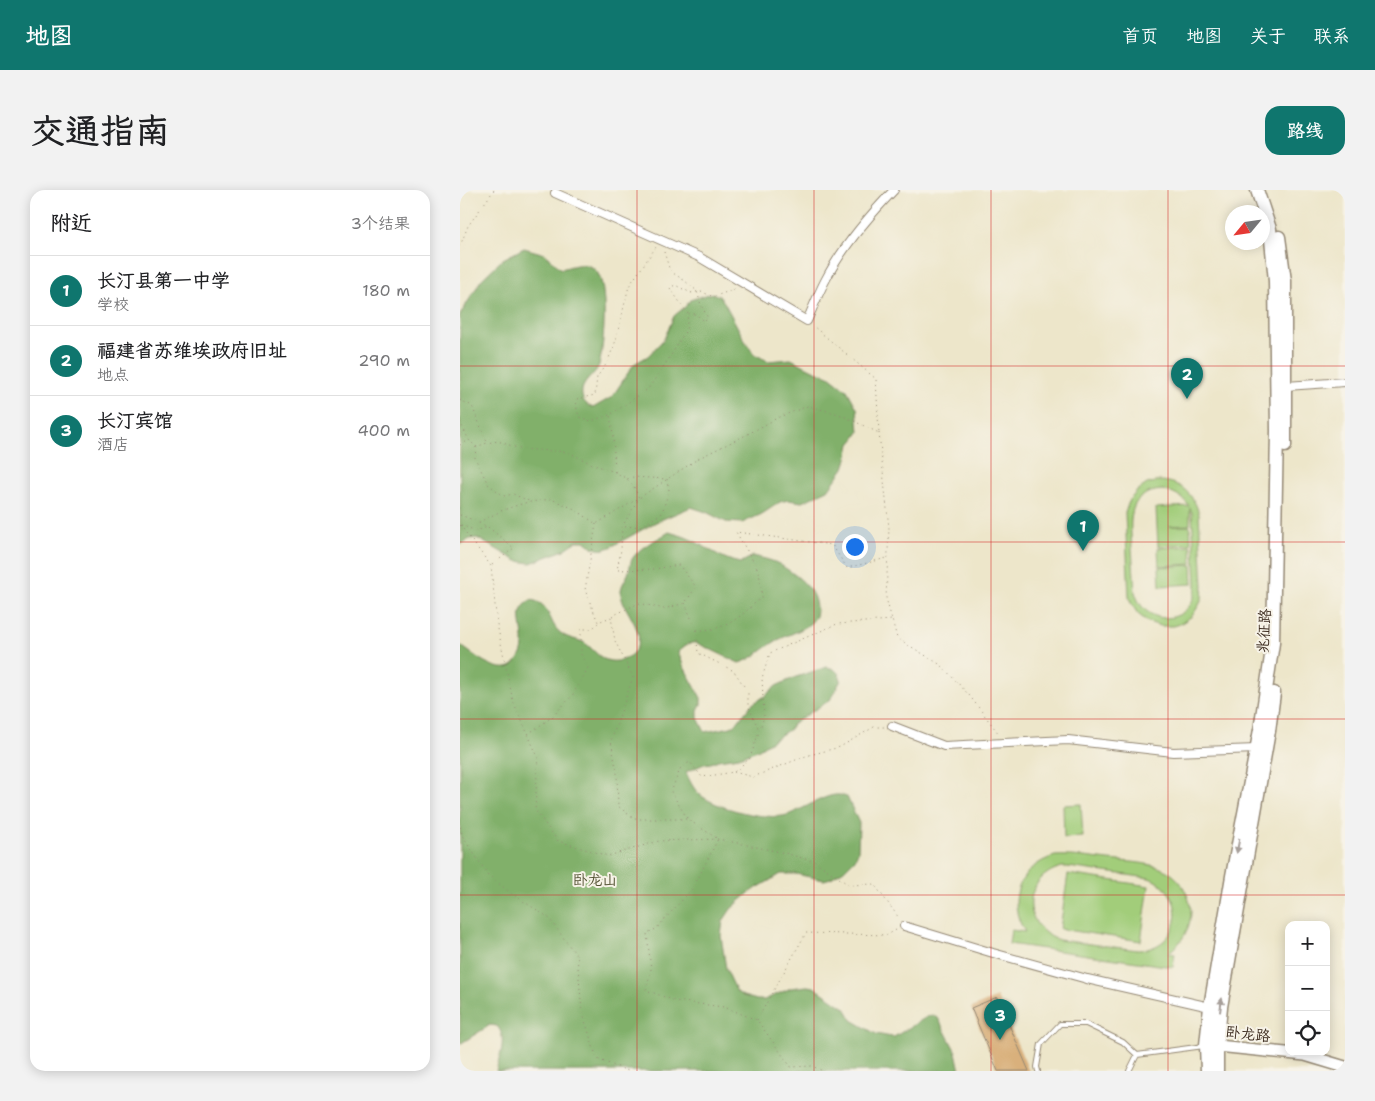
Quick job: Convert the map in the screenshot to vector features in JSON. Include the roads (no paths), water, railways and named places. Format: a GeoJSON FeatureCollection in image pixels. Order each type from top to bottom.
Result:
{"type":"FeatureCollection","features":[{"type":"Feature","properties":{"kind":"main road"},"geometry":{"type":"LineString","coordinates":[[1207,1071],[1212,1046],[1210,1008],[1232,876],[1257,749],[1273,643],[1277,431],[1275,281],[1270,229],[1257,190]]}},
{"type":"Feature","properties":{"kind":"main road","name":"兆征路"},"geometry":{"type":"LineString","coordinates":[[1217,1071],[1212,1046],[1221,1007],[1269,731],[1282,643],[1286,386],[1285,281],[1278,229],[1265,190]]}},
{"type":"Feature","properties":{"kind":"street"},"geometry":{"type":"LineString","coordinates":[[555,193],[699,257],[807,321],[825,280],[839,257],[877,208],[894,190]]}},
{"type":"Feature","properties":{"kind":"street"},"geometry":{"type":"LineString","coordinates":[[1286,386],[1345,382]]}},
{"type":"Feature","properties":{"kind":"street"},"geometry":{"type":"LineString","coordinates":[[892,726],[944,746],[1068,740],[1173,752],[1257,749]]}},
{"type":"Feature","properties":{"kind":"street"},"geometry":{"type":"LineString","coordinates":[[904,926],[1087,979],[1210,1008]]}},
{"type":"Feature","properties":{"kind":"street","name":"卧龙路"},"geometry":{"type":"LineString","coordinates":[[1212,1046],[1305,1055],[1345,1067]]}},
{"type":"Feature","properties":{"kind":"lane"},"geometry":{"type":"LineString","coordinates":[[1038,1071],[1041,1044],[1060,1024],[1086,1024],[1123,1042],[1137,1056]]}},
{"type":"Feature","properties":{"kind":"lane"},"geometry":{"type":"LineString","coordinates":[[1137,1056],[1212,1046]]}},
{"type":"Feature","properties":{"kind":"lane"},"geometry":{"type":"LineString","coordinates":[[1129,1071],[1137,1056]]}},
{"type":"Feature","properties":{"kind":"place","name":"福建省苏维埃政府旧址"},"geometry":{"type":"Point","coordinates":[1187,399]}},
{"type":"Feature","properties":{"kind":"place","name":"长汀县第一中学"},"geometry":{"type":"Point","coordinates":[1083,551]}},
{"type":"Feature","properties":{"kind":"place","name":"长汀宾馆"},"geometry":{"type":"Point","coordinates":[1000,1040]}},
{"type":"Feature","properties":{"kind":"park label","name":"卧龙山"},"geometry":{"type":"Point","coordinates":[595,880]}}]}
